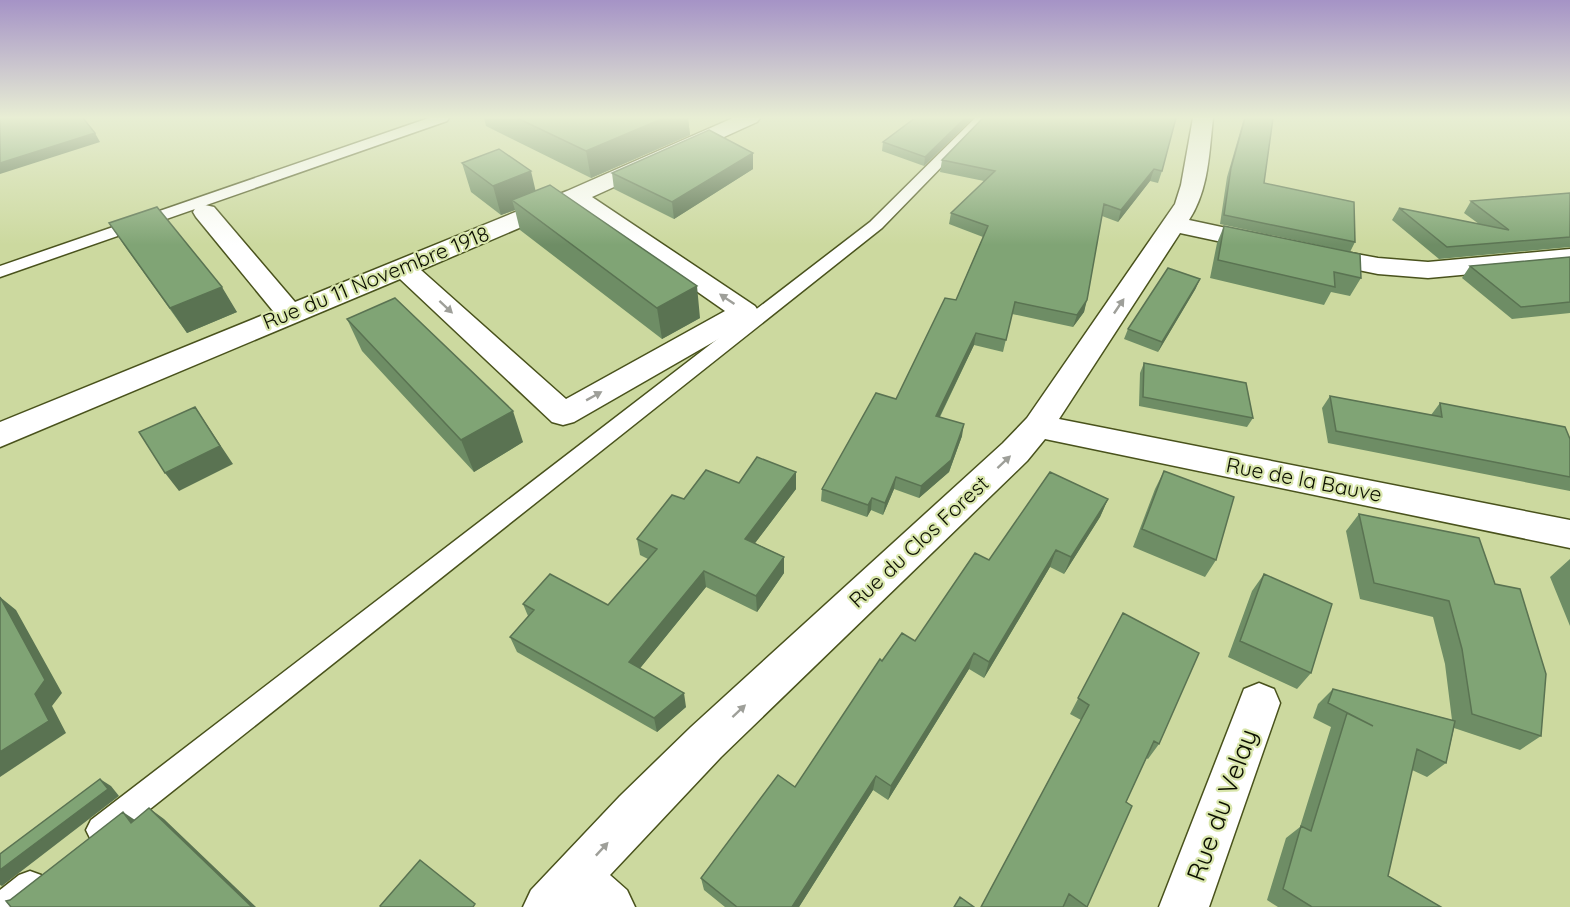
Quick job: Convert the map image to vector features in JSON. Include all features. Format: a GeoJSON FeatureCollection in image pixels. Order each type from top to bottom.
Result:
{"type":"FeatureCollection","features":[{"type":"Feature","properties":{"kind":"street","name":"Rue du 11 Novembre 1918"},"geometry":{"type":"LineString","coordinates":[[0,435],[575,196],[655,160]]}},
{"type":"Feature","properties":{"kind":"street","name":"Rue du Clos Forest"},"geometry":{"type":"LineString","coordinates":[[578,897],[636,812],[706,742],[1015,452],[1038,426],[1175,224],[1191,193],[1196,160]]}},
{"type":"Feature","properties":{"kind":"street"},"geometry":{"type":"LineString","coordinates":[[403,267],[563,414],[745,312],[575,196]]}},
{"type":"Feature","properties":{"kind":"street"},"geometry":{"type":"LineString","coordinates":[[205,212],[290,314]]}},
{"type":"Feature","properties":{"kind":"street"},"geometry":{"type":"LineString","coordinates":[[1175,224],[1378,266],[1428,270],[1570,257]]}},
{"type":"Feature","properties":{"kind":"street","name":"Rue de la Bauve"},"geometry":{"type":"LineString","coordinates":[[1038,426],[1570,534]]}},
{"type":"Feature","properties":{"kind":"street","name":"Rue du Velay"},"geometry":{"type":"LineString","coordinates":[[1184,907],[1259,703]]}},
{"type":"Feature","properties":{"kind":"lane"},"geometry":{"type":"LineString","coordinates":[[0,272],[321,160]]}},
{"type":"Feature","properties":{"kind":"lane"},"geometry":{"type":"LineString","coordinates":[[87,841],[876,225],[940,160]]}},
{"type":"Feature","properties":{"kind":"lane"},"geometry":{"type":"LineString","coordinates":[[3,907],[50,870]]}},
{"type":"Feature","properties":{"kind":"building"},"geometry":{"type":"Polygon","coordinates":[[[469,160],[515,160],[531,171],[493,186],[462,163],[469,160]]]}},
{"type":"Feature","properties":{"kind":"building"},"geometry":{"type":"Polygon","coordinates":[[[641,160],[741,160],[672,202],[612,173],[641,160]]]}},
{"type":"Feature","properties":{"kind":"building"},"geometry":{"type":"Polygon","coordinates":[[[944,160],[1165,160],[1162,171],[1154,169],[1121,210],[1104,204],[1087,300],[1077,315],[1015,302],[1006,340],[976,333],[936,416],[964,424],[951,460],[921,486],[896,477],[885,503],[872,498],[868,505],[822,489],[876,393],[896,399],[945,298],[956,300],[988,226],[951,213],[995,171],[944,160]]]}},
{"type":"Feature","properties":{"kind":"building"},"geometry":{"type":"Polygon","coordinates":[[[1233,160],[1267,160],[1264,183],[1354,202],[1355,242],[1224,215],[1233,160]]]}},
{"type":"Feature","properties":{"kind":"building"},"geometry":{"type":"Polygon","coordinates":[[[550,185],[697,286],[657,308],[512,200],[550,185]]]}},
{"type":"Feature","properties":{"kind":"building"},"geometry":{"type":"Polygon","coordinates":[[[1570,193],[1570,237],[1447,247],[1399,208],[1509,230],[1471,201],[1570,193]]]}},
{"type":"Feature","properties":{"kind":"building"},"geometry":{"type":"Polygon","coordinates":[[[157,207],[222,287],[170,308],[109,223],[157,207]]]}},
{"type":"Feature","properties":{"kind":"building"},"geometry":{"type":"Polygon","coordinates":[[[1224,226],[1360,254],[1361,278],[1334,272],[1335,287],[1218,260],[1224,226]]]}},
{"type":"Feature","properties":{"kind":"building"},"geometry":{"type":"Polygon","coordinates":[[[1570,257],[1570,302],[1521,307],[1470,266],[1570,257]]]}},
{"type":"Feature","properties":{"kind":"building"},"geometry":{"type":"Polygon","coordinates":[[[1168,268],[1200,279],[1162,342],[1128,329],[1168,268]]]}},
{"type":"Feature","properties":{"kind":"building"},"geometry":{"type":"Polygon","coordinates":[[[395,298],[513,411],[461,440],[347,319],[395,298]]]}},
{"type":"Feature","properties":{"kind":"building"},"geometry":{"type":"Polygon","coordinates":[[[1144,363],[1246,383],[1253,418],[1143,397],[1144,363]]]}},
{"type":"Feature","properties":{"kind":"building"},"geometry":{"type":"Polygon","coordinates":[[[1330,396],[1442,417],[1440,403],[1565,427],[1570,439],[1570,477],[1336,431],[1330,396]]]}},
{"type":"Feature","properties":{"kind":"building"},"geometry":{"type":"Polygon","coordinates":[[[195,407],[220,446],[165,473],[139,432],[195,407]]]}},
{"type":"Feature","properties":{"kind":"building"},"geometry":{"type":"Polygon","coordinates":[[[757,457],[796,472],[745,539],[784,557],[756,596],[704,571],[629,662],[684,693],[654,718],[510,637],[534,610],[523,604],[550,574],[608,605],[657,549],[637,539],[672,495],[684,499],[706,470],[739,483],[757,457]]]}},
{"type":"Feature","properties":{"kind":"building"},"geometry":{"type":"Polygon","coordinates":[[[1164,471],[1234,497],[1216,560],[1142,529],[1164,471]]]}},
{"type":"Feature","properties":{"kind":"building"},"geometry":{"type":"Polygon","coordinates":[[[1050,472],[1108,499],[1071,557],[1056,550],[989,662],[974,653],[891,786],[876,776],[792,907],[737,907],[701,878],[778,775],[795,787],[880,659],[882,661],[902,633],[915,641],[975,553],[989,560],[1050,472]]]}},
{"type":"Feature","properties":{"kind":"building"},"geometry":{"type":"Polygon","coordinates":[[[1359,514],[1479,538],[1495,584],[1520,589],[1546,674],[1541,736],[1472,714],[1462,649],[1449,601],[1374,583],[1359,514]]]}},
{"type":"Feature","properties":{"kind":"building"},"geometry":{"type":"Polygon","coordinates":[[[1264,574],[1332,604],[1311,673],[1240,641],[1264,574]]]}},
{"type":"Feature","properties":{"kind":"building"},"geometry":{"type":"Polygon","coordinates":[[[0,597],[45,680],[35,694],[49,721],[0,752],[0,597]]]}},
{"type":"Feature","properties":{"kind":"building"},"geometry":{"type":"Polygon","coordinates":[[[1123,613],[1199,653],[1159,744],[1154,741],[1126,802],[1132,806],[1087,907],[1069,894],[1063,907],[981,907],[1089,705],[1078,698],[1123,613]]]}},
{"type":"Feature","properties":{"kind":"building"},"geometry":{"type":"Polygon","coordinates":[[[1333,689],[1455,721],[1446,763],[1417,749],[1388,876],[1441,907],[1312,907],[1283,889],[1301,826],[1311,831],[1347,713],[1373,726],[1328,703],[1333,689]]]}},
{"type":"Feature","properties":{"kind":"building"},"geometry":{"type":"Polygon","coordinates":[[[100,779],[108,789],[0,870],[0,854],[100,779]]]}},
{"type":"Feature","properties":{"kind":"building"},"geometry":{"type":"Polygon","coordinates":[[[149,808],[252,907],[11,907],[6,901],[123,812],[131,823],[149,808]]]}},
{"type":"Feature","properties":{"kind":"building"},"geometry":{"type":"Polygon","coordinates":[[[420,860],[475,904],[473,907],[381,907],[420,860]]]}},
{"type":"Feature","properties":{"kind":"building"},"geometry":{"type":"Polygon","coordinates":[[[960,897],[974,907],[954,907],[960,897]]]}}]}
